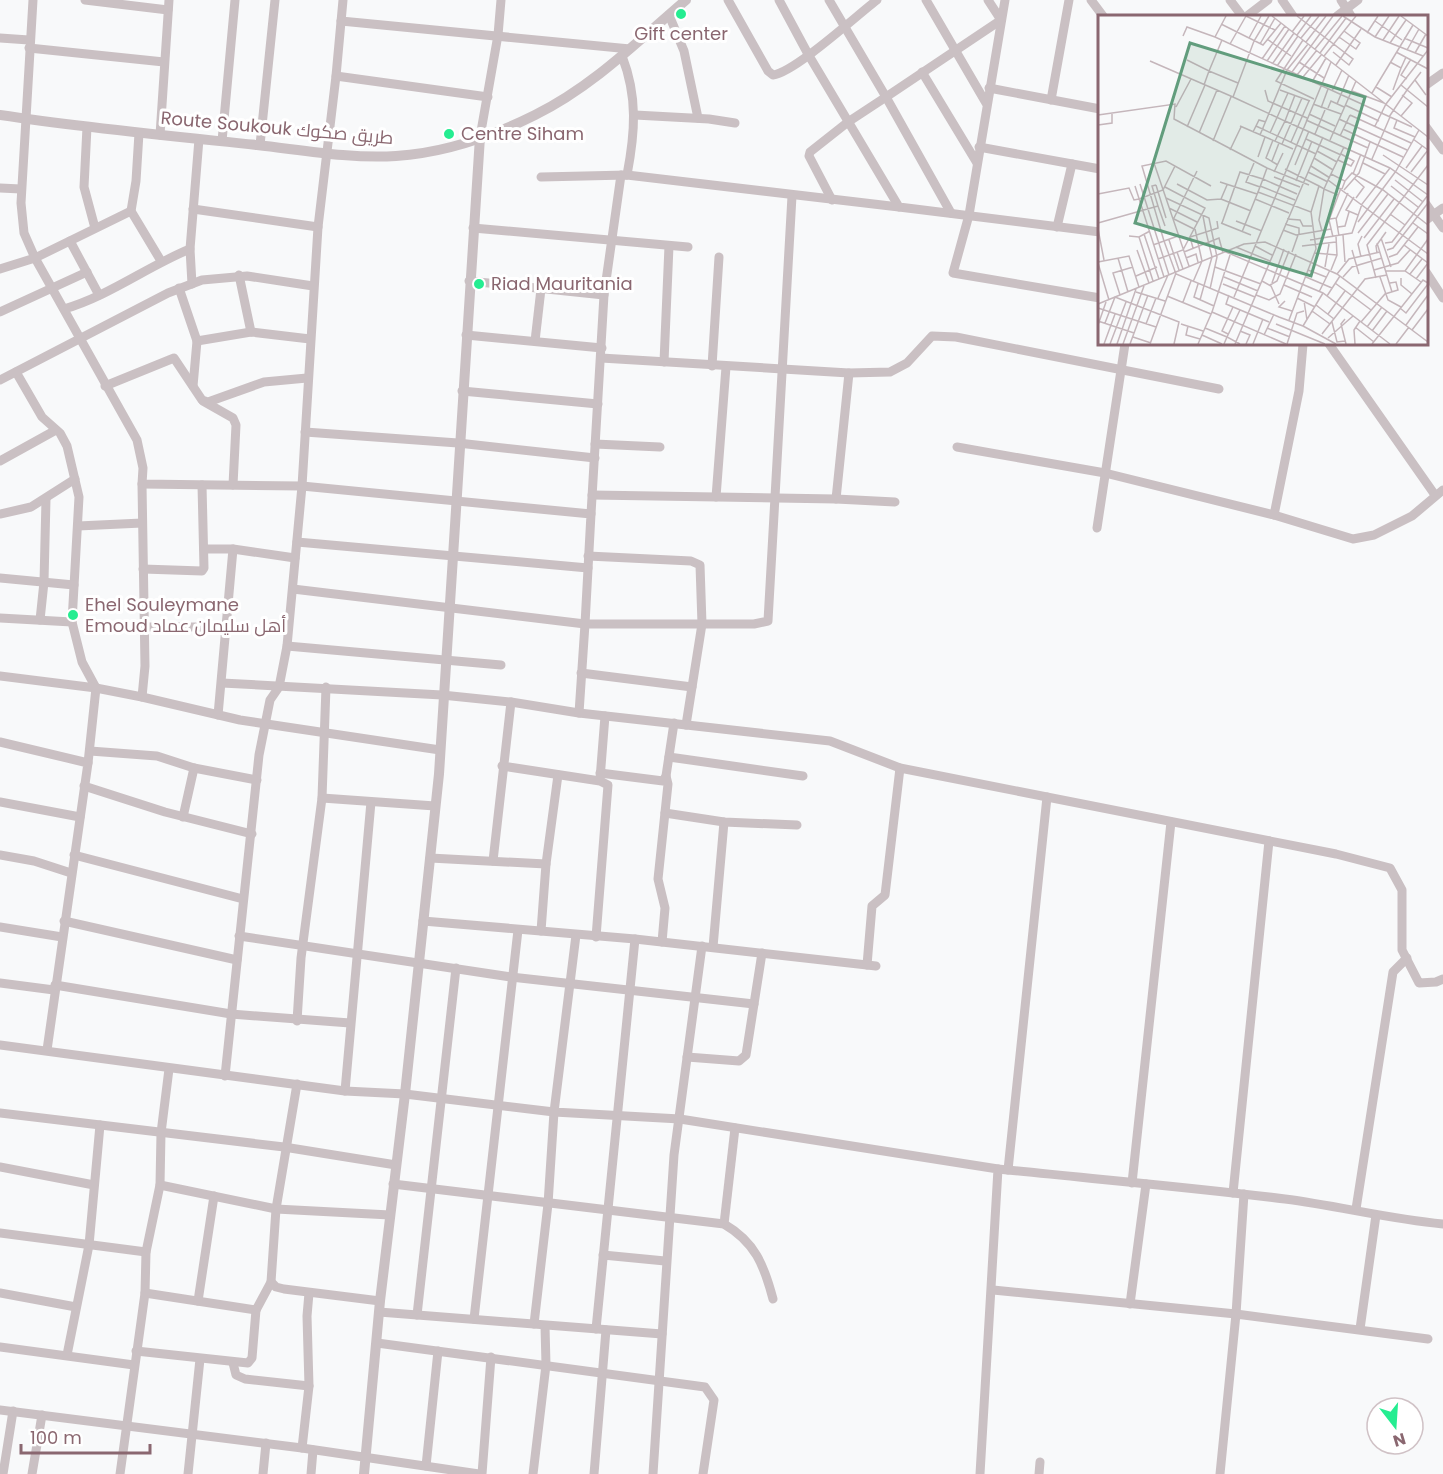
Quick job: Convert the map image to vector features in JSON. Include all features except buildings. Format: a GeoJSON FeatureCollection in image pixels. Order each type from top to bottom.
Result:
{"type":"FeatureCollection","features":[{"type":"Feature","properties":{"kind":"street"},"geometry":{"type":"LineString","coordinates":[[33,0],[21,189],[24,233],[35,258],[137,440],[143,468],[142,697]]}},
{"type":"Feature","properties":{"kind":"street"},"geometry":{"type":"LineString","coordinates":[[85,0],[169,5],[160,135]]}},
{"type":"Feature","properties":{"kind":"street"},"geometry":{"type":"LineString","coordinates":[[222,141],[235,0]]}},
{"type":"Feature","properties":{"kind":"street"},"geometry":{"type":"LineString","coordinates":[[260,145],[275,0]]}},
{"type":"Feature","properties":{"kind":"street"},"geometry":{"type":"LineString","coordinates":[[225,1076],[243,899],[265,724],[270,700],[279,687],[287,646],[302,486],[318,227],[343,0]]}},
{"type":"Feature","properties":{"kind":"street"},"geometry":{"type":"LineString","coordinates":[[364,1474],[380,1306],[435,806],[480,137],[498,35],[501,0]]}},
{"type":"Feature","properties":{"kind":"street","name":"Route Soukouk طريق صكوك"},"geometry":{"type":"LineString","coordinates":[[0,116],[87,128],[327,152],[397,156],[424,153],[480,137],[542,111],[576,91],[626,52],[686,0]]}},
{"type":"Feature","properties":{"kind":"street"},"geometry":{"type":"LineString","coordinates":[[728,0],[768,71],[773,75],[779,74],[808,54],[877,0]]}},
{"type":"Feature","properties":{"kind":"street"},"geometry":{"type":"LineString","coordinates":[[779,0],[808,54],[899,207]]}},
{"type":"Feature","properties":{"kind":"street"},"geometry":{"type":"LineString","coordinates":[[829,0],[951,213]]}},
{"type":"Feature","properties":{"kind":"street"},"geometry":{"type":"LineString","coordinates":[[926,0],[986,104]]}},
{"type":"Feature","properties":{"kind":"street"},"geometry":{"type":"LineString","coordinates":[[988,0],[1001,20]]}},
{"type":"Feature","properties":{"kind":"street"},"geometry":{"type":"LineString","coordinates":[[1005,0],[969,215],[953,273],[1098,298]]}},
{"type":"Feature","properties":{"kind":"street"},"geometry":{"type":"LineString","coordinates":[[1051,100],[1069,0]]}},
{"type":"Feature","properties":{"kind":"street"},"geometry":{"type":"LineString","coordinates":[[1092,0],[1102,15]]}},
{"type":"Feature","properties":{"kind":"street"},"geometry":{"type":"LineString","coordinates":[[1230,0],[1241,15]]}},
{"type":"Feature","properties":{"kind":"street"},"geometry":{"type":"LineString","coordinates":[[1248,15],[1268,0]]}},
{"type":"Feature","properties":{"kind":"street"},"geometry":{"type":"LineString","coordinates":[[1282,0],[1292,15]]}},
{"type":"Feature","properties":{"kind":"street"},"geometry":{"type":"LineString","coordinates":[[1346,8],[1358,0]]}},
{"type":"Feature","properties":{"kind":"street"},"geometry":{"type":"LineString","coordinates":[[669,15],[684,51],[698,118]]}},
{"type":"Feature","properties":{"kind":"street"},"geometry":{"type":"LineString","coordinates":[[832,200],[809,156],[810,152],[848,122],[954,49],[1001,20]]}},
{"type":"Feature","properties":{"kind":"street"},"geometry":{"type":"LineString","coordinates":[[341,21],[498,35],[626,52],[633,86],[635,116],[610,238],[604,295],[579,713]]}},
{"type":"Feature","properties":{"kind":"street"},"geometry":{"type":"LineString","coordinates":[[0,38],[164,62]]}},
{"type":"Feature","properties":{"kind":"street"},"geometry":{"type":"LineString","coordinates":[[922,72],[977,163]]}},
{"type":"Feature","properties":{"kind":"street"},"geometry":{"type":"LineString","coordinates":[[1428,84],[1443,73]]}},
{"type":"Feature","properties":{"kind":"street"},"geometry":{"type":"LineString","coordinates":[[336,76],[488,97]]}},
{"type":"Feature","properties":{"kind":"street"},"geometry":{"type":"LineString","coordinates":[[989,88],[1098,109]]}},
{"type":"Feature","properties":{"kind":"street"},"geometry":{"type":"LineString","coordinates":[[635,116],[698,118],[735,123]]}},
{"type":"Feature","properties":{"kind":"street"},"geometry":{"type":"LineString","coordinates":[[87,128],[84,187],[95,228]]}},
{"type":"Feature","properties":{"kind":"street"},"geometry":{"type":"LineString","coordinates":[[1428,130],[1443,150]]}},
{"type":"Feature","properties":{"kind":"street"},"geometry":{"type":"LineString","coordinates":[[139,133],[136,181],[131,211],[161,261]]}},
{"type":"Feature","properties":{"kind":"street"},"geometry":{"type":"LineString","coordinates":[[192,284],[190,249],[199,139]]}},
{"type":"Feature","properties":{"kind":"street"},"geometry":{"type":"LineString","coordinates":[[979,147],[1098,169]]}},
{"type":"Feature","properties":{"kind":"street"},"geometry":{"type":"LineString","coordinates":[[1058,227],[1072,164]]}},
{"type":"Feature","properties":{"kind":"street"},"geometry":{"type":"LineString","coordinates":[[541,177],[624,175],[1098,232]]}},
{"type":"Feature","properties":{"kind":"street"},"geometry":{"type":"LineString","coordinates":[[0,188],[21,189]]}},
{"type":"Feature","properties":{"kind":"street"},"geometry":{"type":"LineString","coordinates":[[292,589],[585,624],[754,624],[768,621],[792,196]]}},
{"type":"Feature","properties":{"kind":"street"},"geometry":{"type":"LineString","coordinates":[[1443,208],[1430,218],[1443,228]]}},
{"type":"Feature","properties":{"kind":"street"},"geometry":{"type":"LineString","coordinates":[[193,209],[318,227]]}},
{"type":"Feature","properties":{"kind":"street"},"geometry":{"type":"LineString","coordinates":[[0,270],[35,258],[131,211]]}},
{"type":"Feature","properties":{"kind":"street"},"geometry":{"type":"LineString","coordinates":[[473,228],[610,238],[688,247]]}},
{"type":"Feature","properties":{"kind":"street"},"geometry":{"type":"LineString","coordinates":[[70,241],[99,295]]}},
{"type":"Feature","properties":{"kind":"street"},"geometry":{"type":"LineString","coordinates":[[664,362],[669,246]]}},
{"type":"Feature","properties":{"kind":"street"},"geometry":{"type":"LineString","coordinates":[[64,309],[99,295],[161,261],[190,249]]}},
{"type":"Feature","properties":{"kind":"street"},"geometry":{"type":"LineString","coordinates":[[712,366],[719,257]]}},
{"type":"Feature","properties":{"kind":"street"},"geometry":{"type":"LineString","coordinates":[[0,312],[87,272]]}},
{"type":"Feature","properties":{"kind":"street"},"geometry":{"type":"LineString","coordinates":[[0,380],[179,288],[192,284],[219,276],[239,275],[313,286]]}},
{"type":"Feature","properties":{"kind":"street"},"geometry":{"type":"LineString","coordinates":[[239,275],[251,332]]}},
{"type":"Feature","properties":{"kind":"street"},"geometry":{"type":"LineString","coordinates":[[1428,275],[1443,298]]}},
{"type":"Feature","properties":{"kind":"street"},"geometry":{"type":"LineString","coordinates":[[469,281],[604,295]]}},
{"type":"Feature","properties":{"kind":"street"},"geometry":{"type":"LineString","coordinates":[[179,288],[197,341],[193,386]]}},
{"type":"Feature","properties":{"kind":"street"},"geometry":{"type":"LineString","coordinates":[[535,341],[542,289]]}},
{"type":"Feature","properties":{"kind":"street"},"geometry":{"type":"LineString","coordinates":[[197,341],[251,332],[310,339]]}},
{"type":"Feature","properties":{"kind":"street"},"geometry":{"type":"LineString","coordinates":[[466,335],[535,341],[664,362],[849,373],[890,372],[907,363],[932,336],[956,337],[1219,389]]}},
{"type":"Feature","properties":{"kind":"street"},"geometry":{"type":"LineString","coordinates":[[1097,528],[1125,345]]}},
{"type":"Feature","properties":{"kind":"street"},"geometry":{"type":"LineString","coordinates":[[1274,514],[1299,391],[1302,345]]}},
{"type":"Feature","properties":{"kind":"street"},"geometry":{"type":"LineString","coordinates":[[957,447],[1105,473],[1274,514],[1353,539],[1374,535],[1412,516],[1439,493],[1330,345]]}},
{"type":"Feature","properties":{"kind":"street"},"geometry":{"type":"LineString","coordinates":[[105,386],[174,358],[202,400],[233,418],[236,425],[233,485]]}},
{"type":"Feature","properties":{"kind":"street"},"geometry":{"type":"LineString","coordinates":[[716,497],[726,367]]}},
{"type":"Feature","properties":{"kind":"street"},"geometry":{"type":"LineString","coordinates":[[16,372],[42,417],[56,430],[67,446],[79,497],[72,622],[82,662],[96,687],[90,751],[54,987],[47,1050]]}},
{"type":"Feature","properties":{"kind":"street"},"geometry":{"type":"LineString","coordinates":[[836,498],[849,373]]}},
{"type":"Feature","properties":{"kind":"street"},"geometry":{"type":"LineString","coordinates":[[202,400],[216,400],[264,382],[307,378]]}},
{"type":"Feature","properties":{"kind":"street"},"geometry":{"type":"LineString","coordinates":[[462,391],[598,404]]}},
{"type":"Feature","properties":{"kind":"street"},"geometry":{"type":"LineString","coordinates":[[0,461],[56,430]]}},
{"type":"Feature","properties":{"kind":"street"},"geometry":{"type":"LineString","coordinates":[[305,432],[458,443],[594,458]]}},
{"type":"Feature","properties":{"kind":"street"},"geometry":{"type":"LineString","coordinates":[[596,444],[660,447]]}},
{"type":"Feature","properties":{"kind":"street"},"geometry":{"type":"LineString","coordinates":[[0,513],[31,507],[75,479]]}},
{"type":"Feature","properties":{"kind":"street"},"geometry":{"type":"LineString","coordinates":[[142,484],[302,486],[591,514]]}},
{"type":"Feature","properties":{"kind":"street"},"geometry":{"type":"LineString","coordinates":[[143,569],[202,571],[205,565],[202,484]]}},
{"type":"Feature","properties":{"kind":"street"},"geometry":{"type":"LineString","coordinates":[[592,495],[836,498],[895,502]]}},
{"type":"Feature","properties":{"kind":"street"},"geometry":{"type":"LineString","coordinates":[[40,620],[44,582],[46,499]]}},
{"type":"Feature","properties":{"kind":"street"},"geometry":{"type":"LineString","coordinates":[[78,526],[142,523]]}},
{"type":"Feature","properties":{"kind":"street"},"geometry":{"type":"LineString","coordinates":[[297,542],[588,568]]}},
{"type":"Feature","properties":{"kind":"street"},"geometry":{"type":"LineString","coordinates":[[204,549],[233,549],[296,558]]}},
{"type":"Feature","properties":{"kind":"street"},"geometry":{"type":"LineString","coordinates":[[218,715],[233,549]]}},
{"type":"Feature","properties":{"kind":"street"},"geometry":{"type":"LineString","coordinates":[[588,556],[691,561],[700,565],[702,624],[686,724]]}},
{"type":"Feature","properties":{"kind":"street"},"geometry":{"type":"LineString","coordinates":[[0,578],[74,585]]}},
{"type":"Feature","properties":{"kind":"street"},"geometry":{"type":"LineString","coordinates":[[0,618],[72,622]]}},
{"type":"Feature","properties":{"kind":"street"},"geometry":{"type":"LineString","coordinates":[[144,627],[227,627]]}},
{"type":"Feature","properties":{"kind":"street"},"geometry":{"type":"LineString","coordinates":[[287,646],[501,665]]}},
{"type":"Feature","properties":{"kind":"street"},"geometry":{"type":"LineString","coordinates":[[581,673],[692,687]]}},
{"type":"Feature","properties":{"kind":"street"},"geometry":{"type":"LineString","coordinates":[[0,676],[96,687],[265,724],[440,750]]}},
{"type":"Feature","properties":{"kind":"street"},"geometry":{"type":"LineString","coordinates":[[222,683],[442,695],[830,741],[900,768],[1269,841],[1390,868],[1397,876],[1402,890],[1402,950],[1419,982],[1436,982],[1443,979]]}},
{"type":"Feature","properties":{"kind":"street"},"geometry":{"type":"LineString","coordinates":[[297,1021],[303,945],[322,798],[326,687]]}},
{"type":"Feature","properties":{"kind":"street"},"geometry":{"type":"LineString","coordinates":[[492,861],[511,702]]}},
{"type":"Feature","properties":{"kind":"street"},"geometry":{"type":"LineString","coordinates":[[596,937],[609,790],[600,777],[605,716]]}},
{"type":"Feature","properties":{"kind":"street"},"geometry":{"type":"LineString","coordinates":[[662,942],[665,908],[658,879],[668,784],[666,776],[674,723]]}},
{"type":"Feature","properties":{"kind":"street"},"geometry":{"type":"LineString","coordinates":[[0,742],[88,763]]}},
{"type":"Feature","properties":{"kind":"street"},"geometry":{"type":"LineString","coordinates":[[90,751],[157,756],[194,768],[257,780]]}},
{"type":"Feature","properties":{"kind":"street"},"geometry":{"type":"LineString","coordinates":[[669,757],[803,776]]}},
{"type":"Feature","properties":{"kind":"street"},"geometry":{"type":"LineString","coordinates":[[502,766],[558,775],[659,782],[666,776]]}},
{"type":"Feature","properties":{"kind":"street"},"geometry":{"type":"LineString","coordinates":[[183,817],[194,768]]}},
{"type":"Feature","properties":{"kind":"street"},"geometry":{"type":"LineString","coordinates":[[423,921],[635,939],[871,965],[872,906],[885,895],[900,768]]}},
{"type":"Feature","properties":{"kind":"street"},"geometry":{"type":"LineString","coordinates":[[541,931],[546,864],[558,775]]}},
{"type":"Feature","properties":{"kind":"street"},"geometry":{"type":"LineString","coordinates":[[84,786],[183,817],[252,834]]}},
{"type":"Feature","properties":{"kind":"street"},"geometry":{"type":"LineString","coordinates":[[1008,1170],[1047,797]]}},
{"type":"Feature","properties":{"kind":"street"},"geometry":{"type":"LineString","coordinates":[[322,798],[435,806]]}},
{"type":"Feature","properties":{"kind":"street"},"geometry":{"type":"LineString","coordinates":[[0,802],[80,817]]}},
{"type":"Feature","properties":{"kind":"street"},"geometry":{"type":"LineString","coordinates":[[345,1091],[371,802]]}},
{"type":"Feature","properties":{"kind":"street"},"geometry":{"type":"LineString","coordinates":[[665,813],[724,822],[797,825]]}},
{"type":"Feature","properties":{"kind":"street"},"geometry":{"type":"LineString","coordinates":[[713,947],[724,822]]}},
{"type":"Feature","properties":{"kind":"street"},"geometry":{"type":"LineString","coordinates":[[1132,1183],[1171,822]]}},
{"type":"Feature","properties":{"kind":"street"},"geometry":{"type":"LineString","coordinates":[[1233,1193],[1269,841]]}},
{"type":"Feature","properties":{"kind":"street"},"geometry":{"type":"LineString","coordinates":[[0,855],[34,861],[71,873]]}},
{"type":"Feature","properties":{"kind":"street"},"geometry":{"type":"LineString","coordinates":[[74,855],[243,899]]}},
{"type":"Feature","properties":{"kind":"street"},"geometry":{"type":"LineString","coordinates":[[430,858],[546,864]]}},
{"type":"Feature","properties":{"kind":"street"},"geometry":{"type":"LineString","coordinates":[[64,921],[237,960]]}},
{"type":"Feature","properties":{"kind":"street"},"geometry":{"type":"LineString","coordinates":[[0,927],[62,937]]}},
{"type":"Feature","properties":{"kind":"street"},"geometry":{"type":"LineString","coordinates":[[474,1319],[518,930]]}},
{"type":"Feature","properties":{"kind":"street"},"geometry":{"type":"LineString","coordinates":[[534,1324],[548,1204],[554,1112],[572,982],[576,935]]}},
{"type":"Feature","properties":{"kind":"street"},"geometry":{"type":"LineString","coordinates":[[239,936],[511,976],[754,1004]]}},
{"type":"Feature","properties":{"kind":"street"},"geometry":{"type":"LineString","coordinates":[[594,1474],[602,1372],[603,1255],[635,939]]}},
{"type":"Feature","properties":{"kind":"street"},"geometry":{"type":"LineString","coordinates":[[653,1474],[668,1216],[702,946]]}},
{"type":"Feature","properties":{"kind":"street"},"geometry":{"type":"LineString","coordinates":[[687,1057],[743,1059],[746,1055],[762,953]]}},
{"type":"Feature","properties":{"kind":"street"},"geometry":{"type":"LineString","coordinates":[[1356,1209],[1393,972],[1407,958]]}},
{"type":"Feature","properties":{"kind":"street"},"geometry":{"type":"LineString","coordinates":[[417,1315],[456,968]]}},
{"type":"Feature","properties":{"kind":"street"},"geometry":{"type":"LineString","coordinates":[[0,983],[54,987],[231,1014],[297,1021],[351,1023]]}},
{"type":"Feature","properties":{"kind":"street"},"geometry":{"type":"LineString","coordinates":[[0,1045],[345,1091],[405,1094],[554,1112],[680,1119],[998,1169],[1244,1194],[1356,1209],[1389,1219],[1443,1224]]}},
{"type":"Feature","properties":{"kind":"street"},"geometry":{"type":"LineString","coordinates":[[120,1474],[145,1293],[146,1252],[160,1185],[161,1133],[169,1068]]}},
{"type":"Feature","properties":{"kind":"street"},"geometry":{"type":"LineString","coordinates":[[136,1351],[233,1363],[248,1363],[252,1358],[256,1310],[271,1282],[276,1209],[297,1084]]}},
{"type":"Feature","properties":{"kind":"street"},"geometry":{"type":"LineString","coordinates":[[0,1113],[285,1147],[396,1165]]}},
{"type":"Feature","properties":{"kind":"street"},"geometry":{"type":"LineString","coordinates":[[68,1355],[89,1245],[100,1125]]}},
{"type":"Feature","properties":{"kind":"street"},"geometry":{"type":"LineString","coordinates":[[724,1224],[735,1128]]}},
{"type":"Feature","properties":{"kind":"street"},"geometry":{"type":"LineString","coordinates":[[0,1167],[94,1185]]}},
{"type":"Feature","properties":{"kind":"street"},"geometry":{"type":"LineString","coordinates":[[980,1474],[993,1290],[992,1244],[998,1169]]}},
{"type":"Feature","properties":{"kind":"street"},"geometry":{"type":"LineString","coordinates":[[393,1184],[724,1224],[741,1234],[758,1256],[773,1299]]}},
{"type":"Feature","properties":{"kind":"street"},"geometry":{"type":"LineString","coordinates":[[1130,1305],[1146,1184]]}},
{"type":"Feature","properties":{"kind":"street"},"geometry":{"type":"LineString","coordinates":[[160,1185],[276,1209],[390,1215]]}},
{"type":"Feature","properties":{"kind":"street"},"geometry":{"type":"LineString","coordinates":[[1220,1474],[1236,1314],[1244,1194]]}},
{"type":"Feature","properties":{"kind":"street"},"geometry":{"type":"LineString","coordinates":[[198,1301],[214,1196]]}},
{"type":"Feature","properties":{"kind":"street"},"geometry":{"type":"LineString","coordinates":[[1360,1329],[1376,1215]]}},
{"type":"Feature","properties":{"kind":"street"},"geometry":{"type":"LineString","coordinates":[[0,1233],[146,1252]]}},
{"type":"Feature","properties":{"kind":"street"},"geometry":{"type":"LineString","coordinates":[[603,1255],[665,1261]]}},
{"type":"Feature","properties":{"kind":"street"},"geometry":{"type":"LineString","coordinates":[[271,1282],[276,1287],[417,1315],[662,1334]]}},
{"type":"Feature","properties":{"kind":"street"},"geometry":{"type":"LineString","coordinates":[[993,1290],[1236,1314],[1428,1339]]}},
{"type":"Feature","properties":{"kind":"street"},"geometry":{"type":"LineString","coordinates":[[0,1293],[76,1307]]}},
{"type":"Feature","properties":{"kind":"street"},"geometry":{"type":"LineString","coordinates":[[145,1293],[256,1310]]}},
{"type":"Feature","properties":{"kind":"street"},"geometry":{"type":"LineString","coordinates":[[302,1448],[309,1386],[307,1316],[309,1293]]}},
{"type":"Feature","properties":{"kind":"street"},"geometry":{"type":"LineString","coordinates":[[533,1474],[546,1365],[545,1326]]}},
{"type":"Feature","properties":{"kind":"street"},"geometry":{"type":"LineString","coordinates":[[377,1343],[705,1387],[710,1391],[714,1400],[703,1474]]}},
{"type":"Feature","properties":{"kind":"street"},"geometry":{"type":"LineString","coordinates":[[0,1347],[134,1365]]}},
{"type":"Feature","properties":{"kind":"street"},"geometry":{"type":"LineString","coordinates":[[432,1469],[438,1351]]}},
{"type":"Feature","properties":{"kind":"street"},"geometry":{"type":"LineString","coordinates":[[0,1410],[266,1443],[432,1469],[480,1474],[491,1357]]}},
{"type":"Feature","properties":{"kind":"street"},"geometry":{"type":"LineString","coordinates":[[188,1474],[200,1359]]}},
{"type":"Feature","properties":{"kind":"street"},"geometry":{"type":"LineString","coordinates":[[233,1363],[236,1375],[245,1379],[309,1386]]}},
{"type":"Feature","properties":{"kind":"street"},"geometry":{"type":"LineString","coordinates":[[3,1474],[13,1411]]}},
{"type":"Feature","properties":{"kind":"street"},"geometry":{"type":"LineString","coordinates":[[32,1474],[42,1415]]}},
{"type":"Feature","properties":{"kind":"street"},"geometry":{"type":"LineString","coordinates":[[263,1474],[266,1443]]}},
{"type":"Feature","properties":{"kind":"street"},"geometry":{"type":"LineString","coordinates":[[311,1474],[314,1450]]}},
{"type":"Feature","properties":{"kind":"street"},"geometry":{"type":"LineString","coordinates":[[1039,1474],[1040,1462]]}},
{"type":"Feature","properties":{"kind":"place","name":"Gift center"},"geometry":{"type":"Point","coordinates":[681,14]}},
{"type":"Feature","properties":{"kind":"place","name":"Centre Siham"},"geometry":{"type":"Point","coordinates":[449,134]}},
{"type":"Feature","properties":{"kind":"place","name":"Riad Mauritania"},"geometry":{"type":"Point","coordinates":[479,284]}},
{"type":"Feature","properties":{"kind":"place","name":"Ehel Souleymane Emoud أهل سليمان عماد"},"geometry":{"type":"Point","coordinates":[73,615]}}]}
